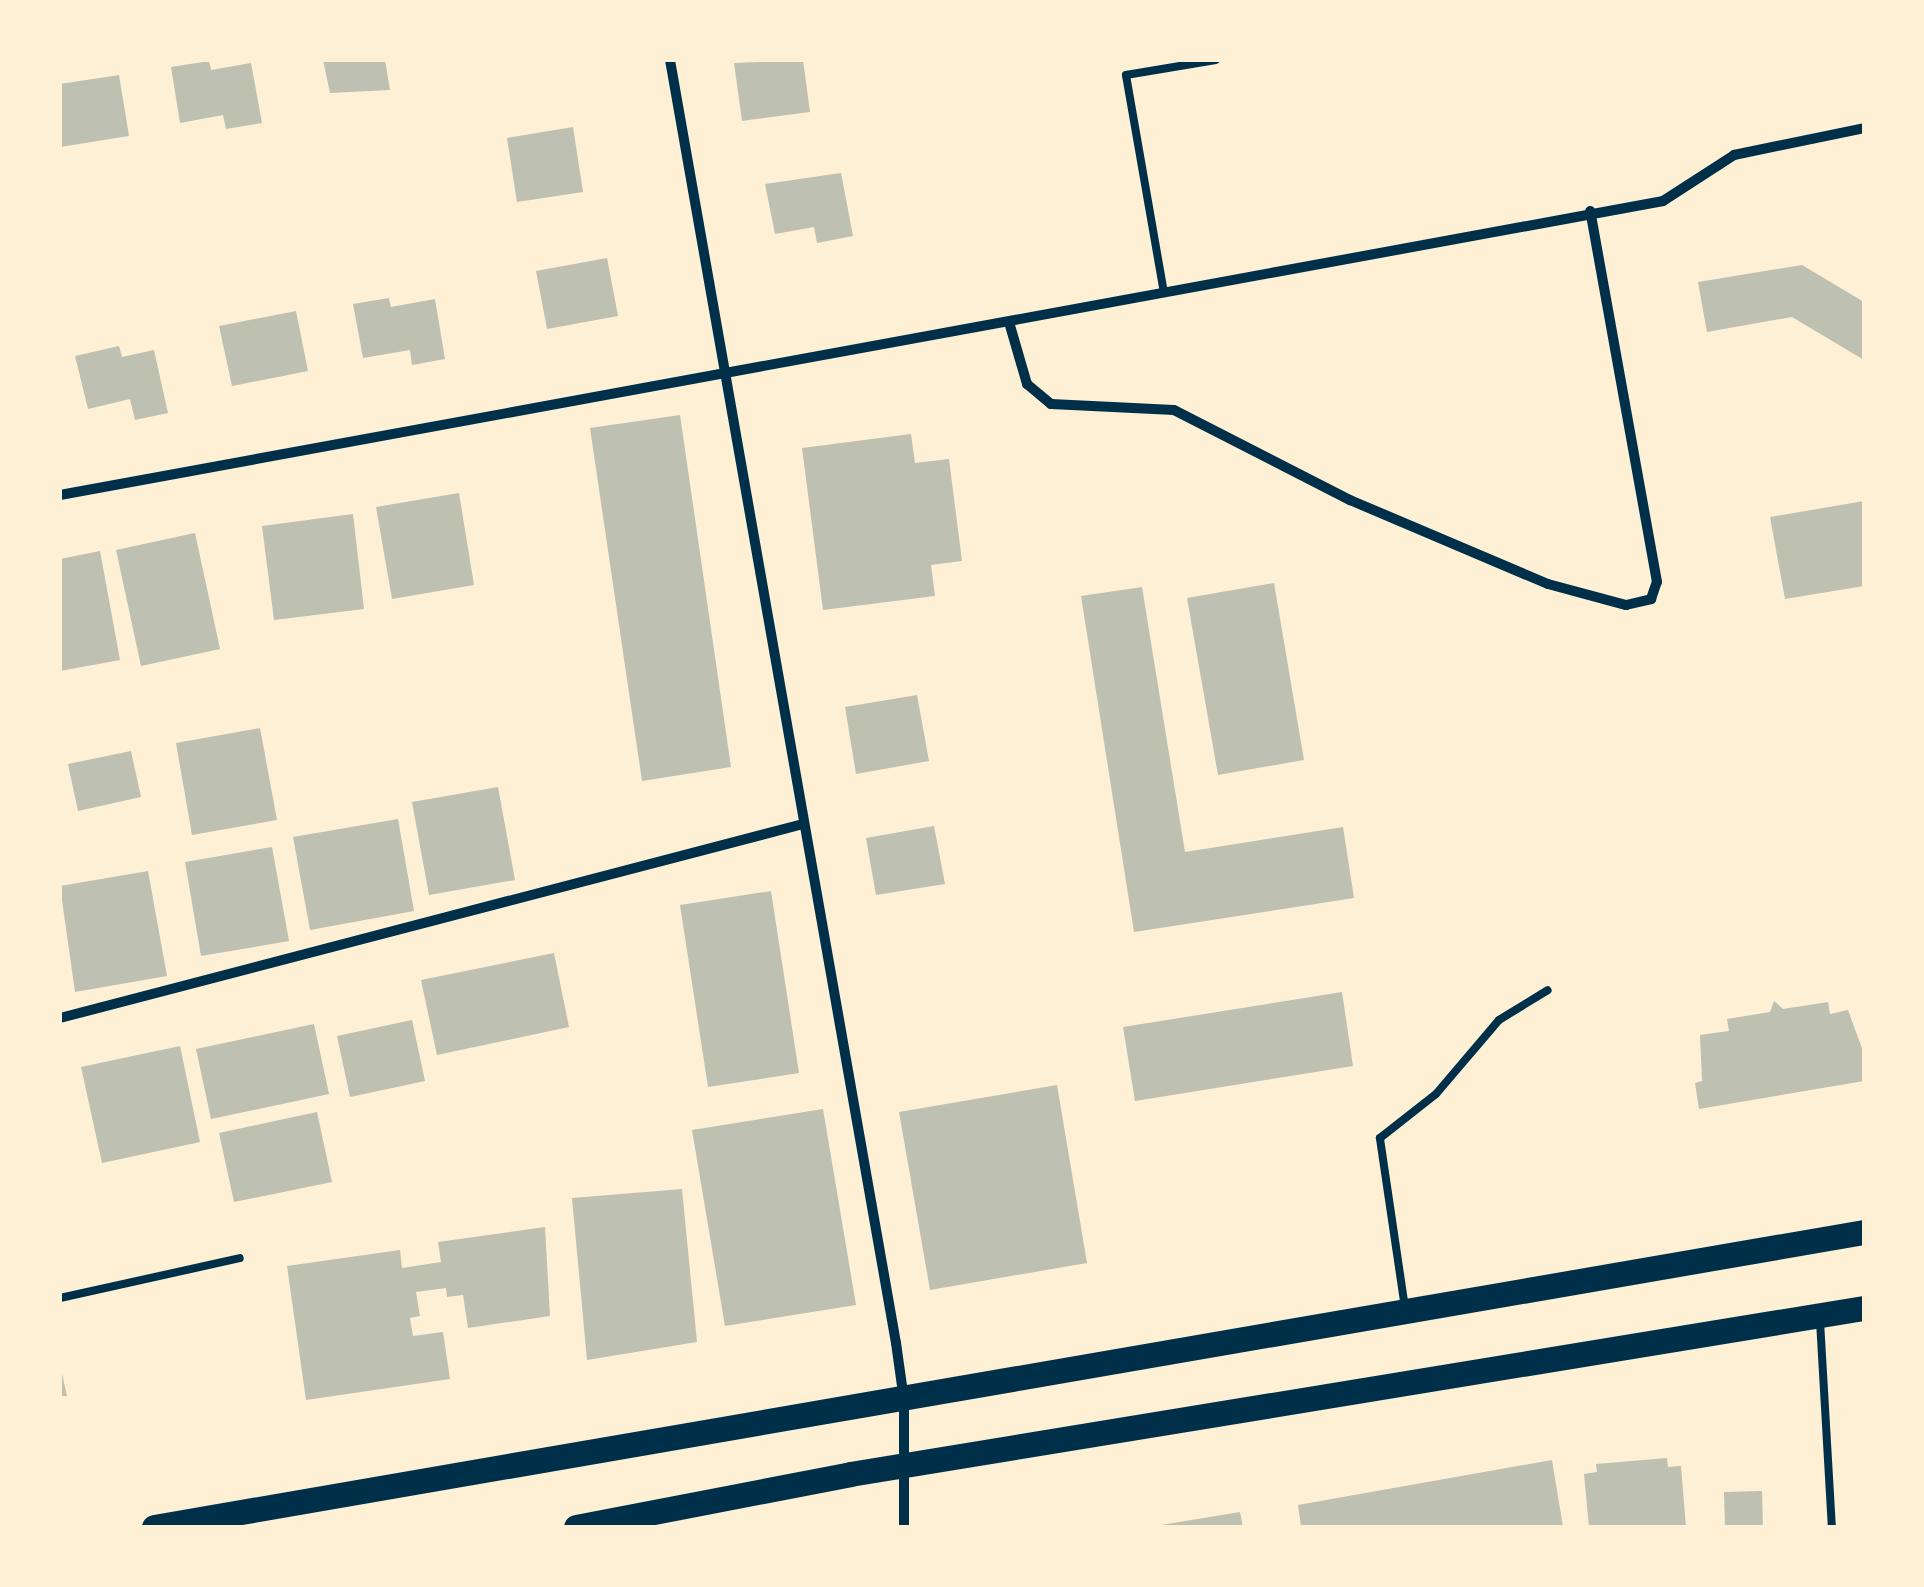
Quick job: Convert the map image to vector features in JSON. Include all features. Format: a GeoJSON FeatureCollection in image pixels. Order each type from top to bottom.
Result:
{"type":"FeatureCollection","features":[{"type":"Feature","properties":{"kind":"main road"},"geometry":{"type":"LineString","coordinates":[[154,1527],[1864,1232]]}},
{"type":"Feature","properties":{"kind":"main road"},"geometry":{"type":"LineString","coordinates":[[576,1527],[904,1466],[1864,1308]]}},
{"type":"Feature","properties":{"kind":"street"},"geometry":{"type":"LineString","coordinates":[[670,60],[904,1400],[904,1527]]}},
{"type":"Feature","properties":{"kind":"street"},"geometry":{"type":"LineString","coordinates":[[60,495],[723,378],[1590,211],[1663,201],[1734,156],[1864,128]]}},
{"type":"Feature","properties":{"kind":"street"},"geometry":{"type":"LineString","coordinates":[[1009,322],[1027,384],[1051,404],[1174,410],[1350,500],[1548,584],[1626,605],[1651,599],[1657,582],[1590,211]]}},
{"type":"Feature","properties":{"kind":"street"},"geometry":{"type":"LineString","coordinates":[[60,1018],[802,824]]}},
{"type":"Feature","properties":{"kind":"lane"},"geometry":{"type":"LineString","coordinates":[[1164,293],[1126,75],[1216,60]]}},
{"type":"Feature","properties":{"kind":"lane"},"geometry":{"type":"LineString","coordinates":[[1406,1312],[1380,1138],[1436,1094],[1499,1020],[1548,990]]}},
{"type":"Feature","properties":{"kind":"lane"},"geometry":{"type":"LineString","coordinates":[[60,1298],[240,1258]]}},
{"type":"Feature","properties":{"kind":"lane"},"geometry":{"type":"LineString","coordinates":[[1820,1317],[1832,1527]]}},
{"type":"Feature","properties":{"kind":"building"},"geometry":{"type":"Polygon","coordinates":[[[323,60],[385,60],[390,90],[330,93],[323,60]]]}},
{"type":"Feature","properties":{"kind":"building"},"geometry":{"type":"Polygon","coordinates":[[[803,60],[810,112],[742,121],[734,63],[803,60]]]}},
{"type":"Feature","properties":{"kind":"building"},"geometry":{"type":"Polygon","coordinates":[[[209,61],[211,70],[251,63],[262,123],[226,129],[223,115],[180,123],[171,67],[209,61]]]}},
{"type":"Feature","properties":{"kind":"building"},"geometry":{"type":"Polygon","coordinates":[[[119,75],[129,136],[60,147],[60,84],[119,75]]]}},
{"type":"Feature","properties":{"kind":"building"},"geometry":{"type":"Polygon","coordinates":[[[573,127],[583,192],[517,202],[507,138],[573,127]]]}},
{"type":"Feature","properties":{"kind":"building"},"geometry":{"type":"Polygon","coordinates":[[[841,173],[853,236],[817,243],[814,227],[775,234],[765,184],[841,173]]]}},
{"type":"Feature","properties":{"kind":"building"},"geometry":{"type":"Polygon","coordinates":[[[607,258],[618,316],[547,329],[536,271],[607,258]]]}},
{"type":"Feature","properties":{"kind":"building"},"geometry":{"type":"Polygon","coordinates":[[[1802,265],[1864,302],[1864,360],[1792,317],[1707,332],[1698,282],[1802,265]]]}},
{"type":"Feature","properties":{"kind":"building"},"geometry":{"type":"Polygon","coordinates":[[[389,298],[391,307],[435,299],[445,359],[412,365],[410,350],[363,358],[353,304],[389,298]]]}},
{"type":"Feature","properties":{"kind":"building"},"geometry":{"type":"Polygon","coordinates":[[[296,311],[308,371],[232,386],[219,326],[296,311]]]}},
{"type":"Feature","properties":{"kind":"building"},"geometry":{"type":"Polygon","coordinates":[[[119,346],[122,357],[154,350],[168,413],[135,420],[130,399],[88,409],[75,356],[119,346]]]}},
{"type":"Feature","properties":{"kind":"building"},"geometry":{"type":"Polygon","coordinates":[[[680,415],[731,767],[642,781],[590,428],[680,415]]]}},
{"type":"Feature","properties":{"kind":"building"},"geometry":{"type":"Polygon","coordinates":[[[911,434],[915,463],[949,459],[962,561],[931,565],[935,596],[823,610],[802,448],[911,434]]]}},
{"type":"Feature","properties":{"kind":"building"},"geometry":{"type":"Polygon","coordinates":[[[459,493],[474,585],[392,599],[376,507],[459,493]]]}},
{"type":"Feature","properties":{"kind":"building"},"geometry":{"type":"Polygon","coordinates":[[[1864,501],[1864,586],[1785,599],[1770,517],[1864,501]]]}},
{"type":"Feature","properties":{"kind":"building"},"geometry":{"type":"Polygon","coordinates":[[[353,514],[364,609],[274,620],[262,526],[353,514]]]}},
{"type":"Feature","properties":{"kind":"building"},"geometry":{"type":"Polygon","coordinates":[[[195,533],[220,649],[141,666],[116,550],[195,533]]]}},
{"type":"Feature","properties":{"kind":"building"},"geometry":{"type":"Polygon","coordinates":[[[100,551],[120,660],[60,671],[60,559],[100,551]]]}},
{"type":"Feature","properties":{"kind":"building"},"geometry":{"type":"Polygon","coordinates":[[[1274,583],[1304,760],[1218,775],[1187,598],[1274,583]]]}},
{"type":"Feature","properties":{"kind":"building"},"geometry":{"type":"Polygon","coordinates":[[[1142,587],[1185,852],[1343,827],[1354,898],[1134,932],[1081,596],[1142,587]]]}},
{"type":"Feature","properties":{"kind":"building"},"geometry":{"type":"Polygon","coordinates":[[[917,695],[929,761],[856,774],[845,707],[917,695]]]}},
{"type":"Feature","properties":{"kind":"building"},"geometry":{"type":"Polygon","coordinates":[[[260,728],[277,820],[192,835],[176,743],[260,728]]]}},
{"type":"Feature","properties":{"kind":"building"},"geometry":{"type":"Polygon","coordinates":[[[131,751],[141,797],[78,811],[68,764],[131,751]]]}},
{"type":"Feature","properties":{"kind":"building"},"geometry":{"type":"Polygon","coordinates":[[[498,787],[515,880],[429,895],[412,802],[498,787]]]}},
{"type":"Feature","properties":{"kind":"building"},"geometry":{"type":"Polygon","coordinates":[[[398,819],[414,911],[310,930],[293,837],[398,819]]]}},
{"type":"Feature","properties":{"kind":"building"},"geometry":{"type":"Polygon","coordinates":[[[934,826],[945,884],[876,895],[866,838],[934,826]]]}},
{"type":"Feature","properties":{"kind":"building"},"geometry":{"type":"Polygon","coordinates":[[[272,847],[289,941],[201,956],[185,862],[272,847]]]}},
{"type":"Feature","properties":{"kind":"building"},"geometry":{"type":"Polygon","coordinates":[[[148,871],[167,976],[75,992],[60,886],[148,871]]]}},
{"type":"Feature","properties":{"kind":"building"},"geometry":{"type":"Polygon","coordinates":[[[771,891],[799,1073],[708,1087],[680,905],[771,891]]]}},
{"type":"Feature","properties":{"kind":"building"},"geometry":{"type":"Polygon","coordinates":[[[554,953],[569,1027],[437,1055],[421,980],[554,953]]]}},
{"type":"Feature","properties":{"kind":"building"},"geometry":{"type":"Polygon","coordinates":[[[1342,992],[1353,1066],[1135,1101],[1123,1027],[1342,992]]]}},
{"type":"Feature","properties":{"kind":"building"},"geometry":{"type":"Polygon","coordinates":[[[1774,1001],[1783,1009],[1828,1002],[1830,1014],[1848,1010],[1864,1054],[1864,1081],[1699,1109],[1695,1083],[1702,1081],[1700,1035],[1729,1031],[1727,1019],[1770,1012],[1774,1001]]]}},
{"type":"Feature","properties":{"kind":"building"},"geometry":{"type":"Polygon","coordinates":[[[412,1020],[425,1081],[350,1097],[337,1036],[412,1020]]]}},
{"type":"Feature","properties":{"kind":"building"},"geometry":{"type":"Polygon","coordinates":[[[314,1024],[329,1094],[211,1119],[196,1049],[314,1024]]]}},
{"type":"Feature","properties":{"kind":"building"},"geometry":{"type":"Polygon","coordinates":[[[180,1046],[200,1142],[102,1163],[81,1067],[180,1046]]]}},
{"type":"Feature","properties":{"kind":"building"},"geometry":{"type":"Polygon","coordinates":[[[1057,1085],[1087,1263],[930,1290],[899,1112],[1057,1085]]]}},
{"type":"Feature","properties":{"kind":"building"},"geometry":{"type":"Polygon","coordinates":[[[823,1109],[856,1305],[725,1326],[692,1130],[823,1109]]]}},
{"type":"Feature","properties":{"kind":"building"},"geometry":{"type":"Polygon","coordinates":[[[317,1112],[332,1182],[234,1202],[219,1133],[317,1112]]]}},
{"type":"Feature","properties":{"kind":"building"},"geometry":{"type":"Polygon","coordinates":[[[682,1189],[697,1342],[587,1360],[572,1198],[682,1189]]]}},
{"type":"Feature","properties":{"kind":"building"},"geometry":{"type":"Polygon","coordinates":[[[545,1227],[550,1316],[468,1328],[463,1295],[447,1297],[446,1288],[416,1292],[420,1316],[410,1318],[413,1336],[443,1332],[450,1379],[306,1400],[287,1266],[400,1250],[402,1268],[441,1262],[438,1242],[545,1227]]]}},
{"type":"Feature","properties":{"kind":"building"},"geometry":{"type":"Polygon","coordinates":[[[60,1365],[67,1396],[60,1396],[60,1365]]]}},
{"type":"Feature","properties":{"kind":"building"},"geometry":{"type":"Polygon","coordinates":[[[1667,1458],[1668,1467],[1681,1466],[1686,1527],[1589,1527],[1584,1474],[1597,1472],[1596,1464],[1667,1458]]]}},
{"type":"Feature","properties":{"kind":"building"},"geometry":{"type":"Polygon","coordinates":[[[1552,1460],[1563,1527],[1301,1527],[1298,1505],[1552,1460]]]}},
{"type":"Feature","properties":{"kind":"building"},"geometry":{"type":"Polygon","coordinates":[[[1762,1491],[1763,1527],[1725,1527],[1724,1492],[1762,1491]]]}},
{"type":"Feature","properties":{"kind":"building"},"geometry":{"type":"Polygon","coordinates":[[[1240,1512],[1243,1527],[1161,1527],[1161,1525],[1240,1512]]]}}]}
